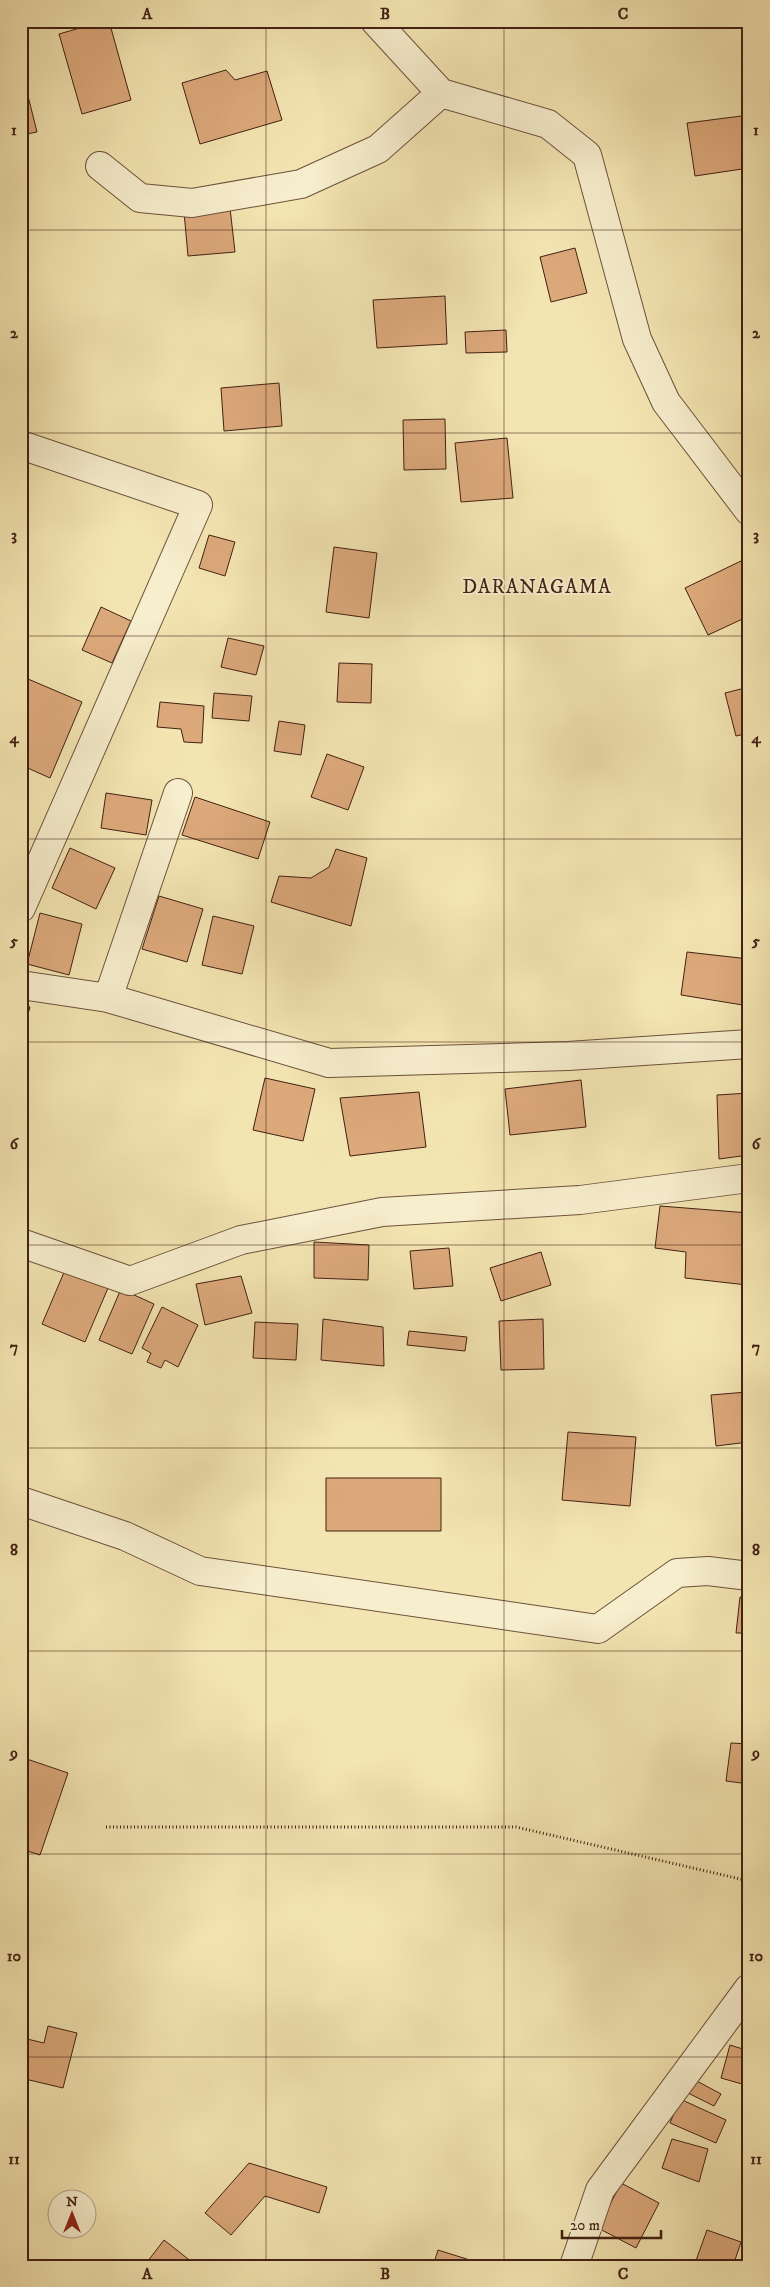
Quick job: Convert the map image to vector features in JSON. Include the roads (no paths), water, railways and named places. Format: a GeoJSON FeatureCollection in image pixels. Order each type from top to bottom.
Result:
{"type":"FeatureCollection","features":[{"type":"Feature","properties":{"kind":"street"},"geometry":{"type":"LineString","coordinates":[[375,21],[441,94],[548,124],[587,155],[637,339],[666,402],[749,511]]}},
{"type":"Feature","properties":{"kind":"street"},"geometry":{"type":"LineString","coordinates":[[100,166],[140,198],[192,203],[300,184],[378,149],[441,94]]}},
{"type":"Feature","properties":{"kind":"street"},"geometry":{"type":"LineString","coordinates":[[21,445],[198,505],[21,908]]}},
{"type":"Feature","properties":{"kind":"street"},"geometry":{"type":"LineString","coordinates":[[108,998],[178,793]]}},
{"type":"Feature","properties":{"kind":"street"},"geometry":{"type":"LineString","coordinates":[[21,919],[43,859]]}},
{"type":"Feature","properties":{"kind":"street"},"geometry":{"type":"LineString","coordinates":[[21,984],[108,998],[329,1064],[568,1056],[749,1044]]}},
{"type":"Feature","properties":{"kind":"street"},"geometry":{"type":"LineString","coordinates":[[21,1243],[130,1281],[241,1240],[382,1212],[580,1200],[749,1178]]}},
{"type":"Feature","properties":{"kind":"street"},"geometry":{"type":"LineString","coordinates":[[21,1502],[125,1536],[200,1571],[598,1629],[677,1573],[708,1570],[749,1576]]}},
{"type":"Feature","properties":{"kind":"street"},"geometry":{"type":"LineString","coordinates":[[574,2266],[600,2190],[749,1988]]}},
{"type":"Feature","properties":{"kind":"district","name":"DARANAGAMA"},"geometry":{"type":"Point","coordinates":[537,587]}}]}
